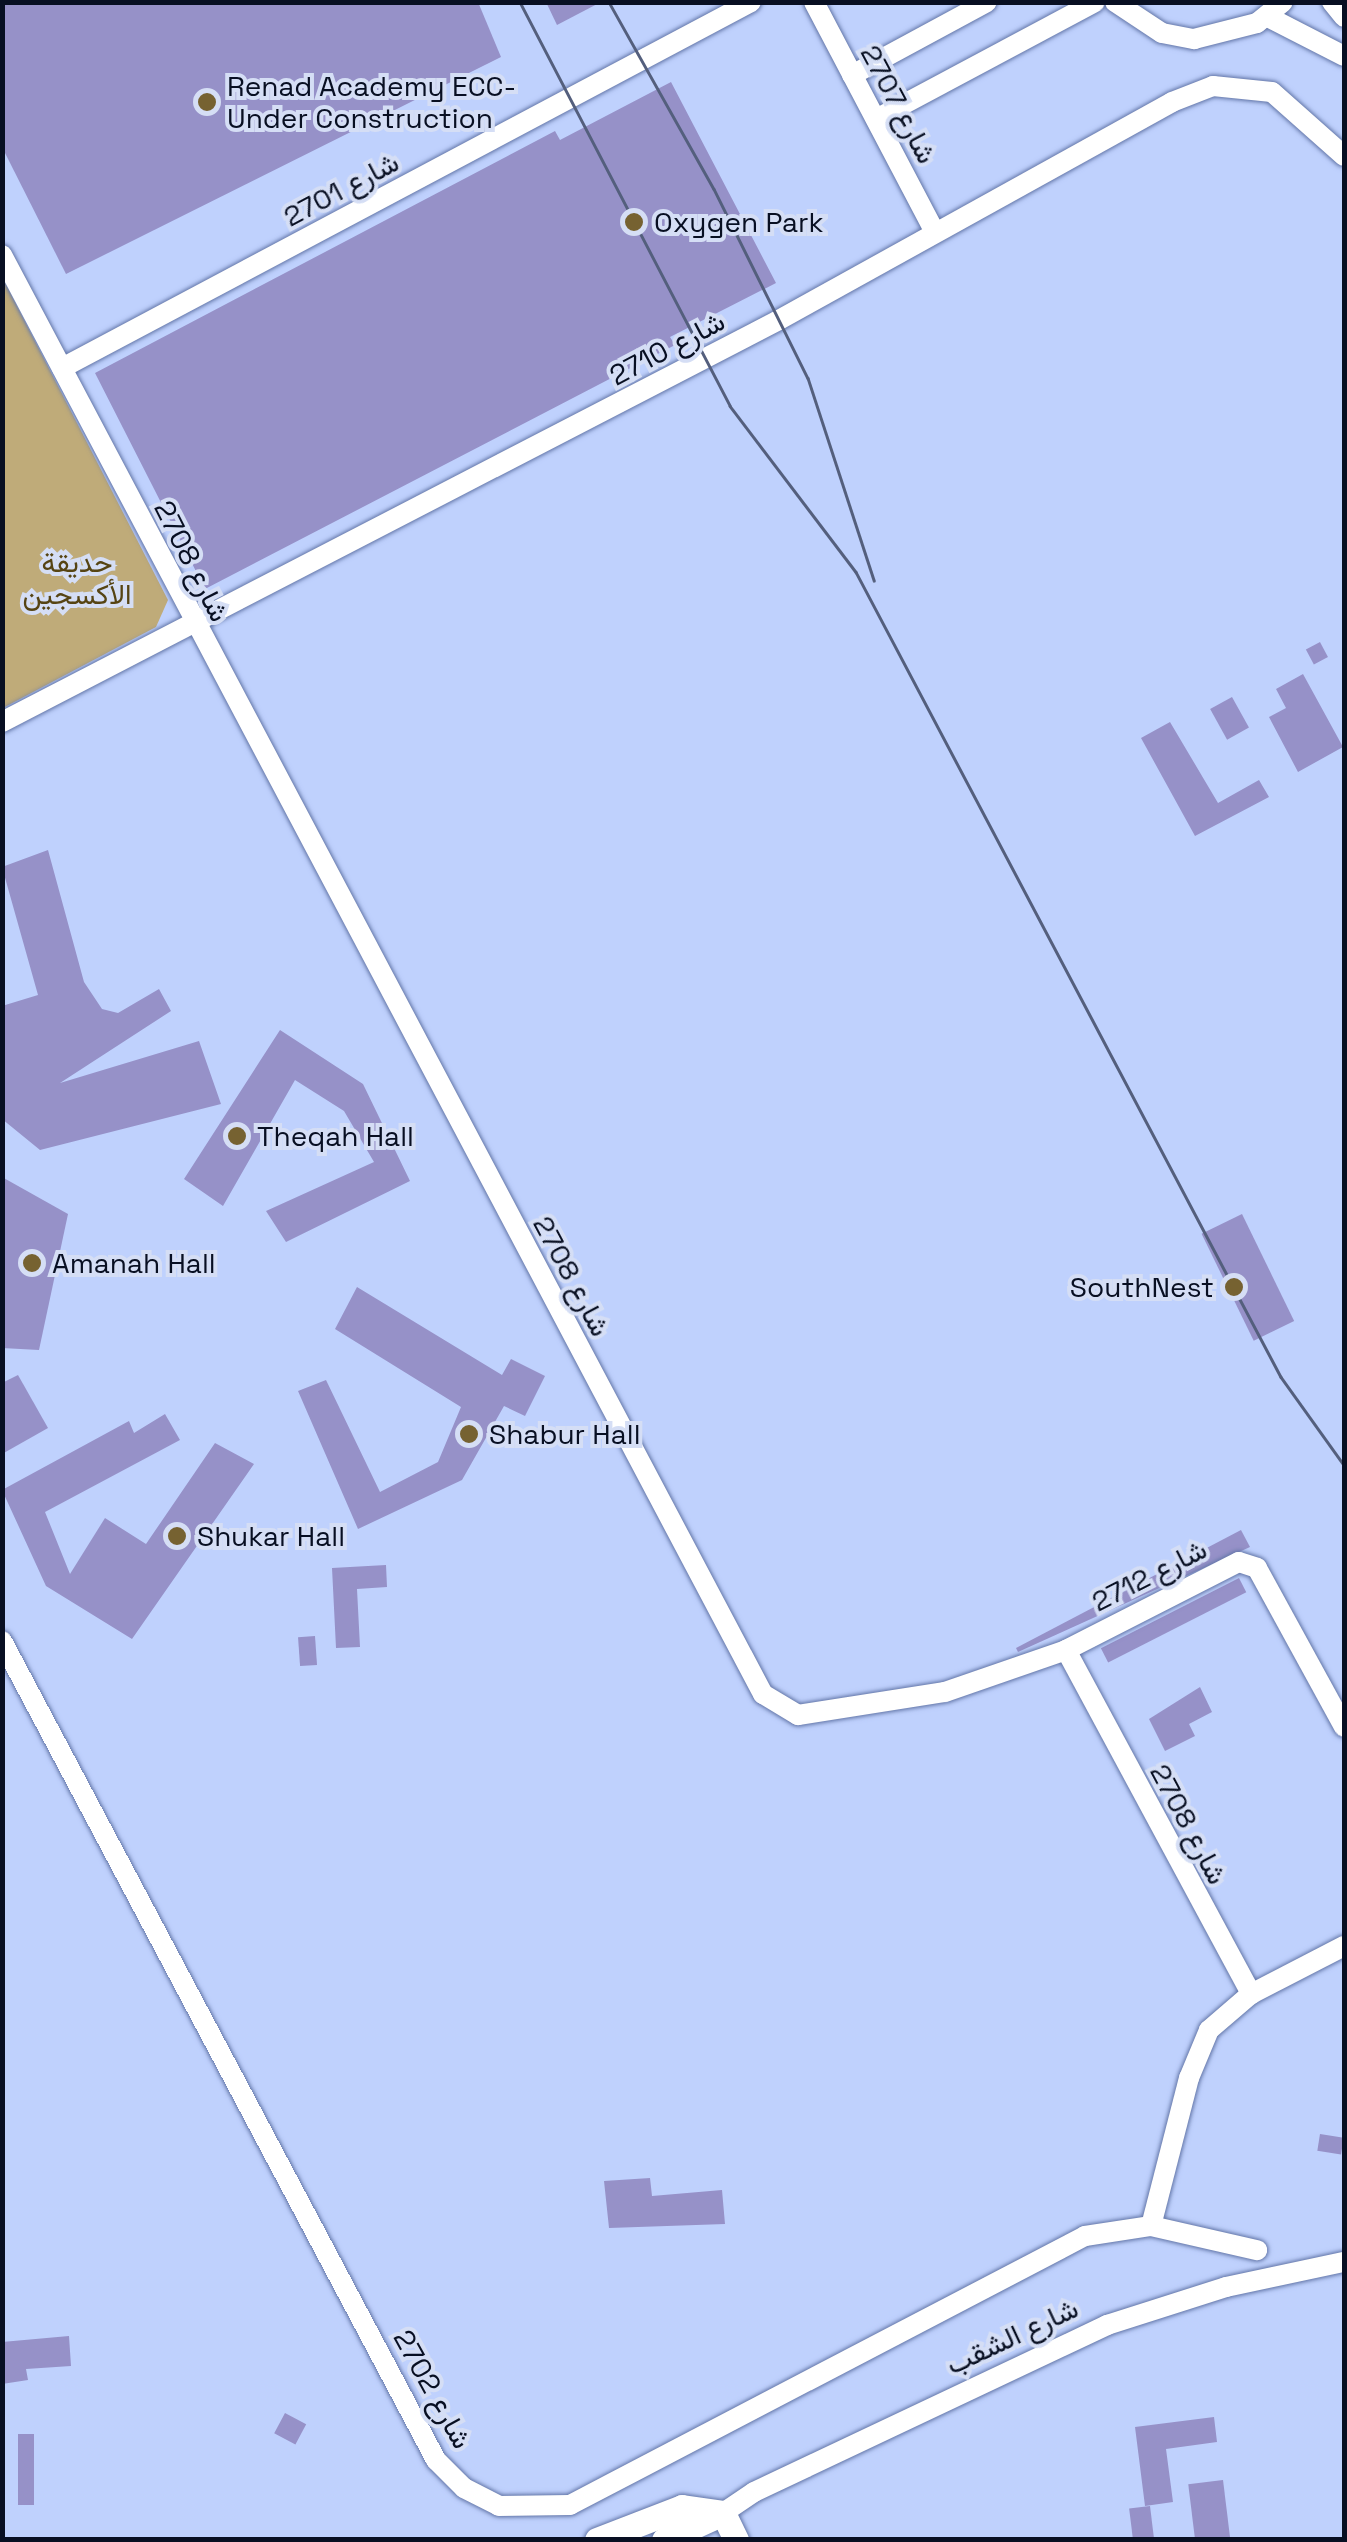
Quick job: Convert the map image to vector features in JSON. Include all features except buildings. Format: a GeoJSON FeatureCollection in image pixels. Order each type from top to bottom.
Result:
{"type":"FeatureCollection","features":[{"type":"Feature","properties":{"kind":"street","name":"شارع 2701"},"geometry":{"type":"LineString","coordinates":[[62,368],[751,2]]}},
{"type":"Feature","properties":{"kind":"street","name":"شارع 2707"},"geometry":{"type":"LineString","coordinates":[[814,2],[935,232]]}},
{"type":"Feature","properties":{"kind":"street"},"geometry":{"type":"LineString","coordinates":[[852,75],[987,2]]}},
{"type":"Feature","properties":{"kind":"street"},"geometry":{"type":"LineString","coordinates":[[876,119],[1095,2]]}},
{"type":"Feature","properties":{"kind":"street"},"geometry":{"type":"LineString","coordinates":[[1115,2],[1162,33],[1194,39],[1257,23],[1276,10],[1344,56]]}},
{"type":"Feature","properties":{"kind":"street"},"geometry":{"type":"LineString","coordinates":[[1332,2],[1344,17]]}},
{"type":"Feature","properties":{"kind":"street","name":"شارع 2710"},"geometry":{"type":"LineString","coordinates":[[2,722],[596,416],[1213,86],[1272,92],[1344,156]]}},
{"type":"Feature","properties":{"kind":"street","name":"شارع 2708"},"geometry":{"type":"LineString","coordinates":[[2,254],[191,622],[763,1694],[780,1710],[821,1715],[944,1692],[1066,1650],[1251,1994]]}},
{"type":"Feature","properties":{"kind":"street","name":"شارع 2712"},"geometry":{"type":"LineString","coordinates":[[1066,1650],[1231,1564],[1245,1562],[1257,1568],[1344,1727]]}},
{"type":"Feature","properties":{"kind":"street","name":"شارع 2702"},"geometry":{"type":"LineString","coordinates":[[2,1641],[436,2460],[464,2488],[499,2506],[570,2505],[1085,2236],[1152,2226]]}},
{"type":"Feature","properties":{"kind":"street"},"geometry":{"type":"LineString","coordinates":[[1256,2250],[1152,2226],[1200,2046],[1218,2020],[1251,1994],[1344,1946]]}},
{"type":"Feature","properties":{"kind":"street","name":"شارع الشقب"},"geometry":{"type":"LineString","coordinates":[[664,2540],[723,2513],[754,2492],[1107,2325],[1226,2287],[1344,2262]]}},
{"type":"Feature","properties":{"kind":"street"},"geometry":{"type":"LineString","coordinates":[[597,2540],[682,2507],[723,2513],[736,2540]]}},
{"type":"Feature","properties":{"kind":"green space","name":"حديقة الأكسجين"},"geometry":{"type":"Polygon","coordinates":[[[2,277],[168,600],[156,627],[3,708],[2,277]]]}},
{"type":"Feature","properties":{"kind":"tram line"},"geometry":{"type":"LineString","coordinates":[[520,2],[730,406],[856,572],[1281,1377],[1344,1465]]}},
{"type":"Feature","properties":{"kind":"tram line"},"geometry":{"type":"LineString","coordinates":[[609,2],[714,189],[808,378],[874,580]]}},
{"type":"Feature","properties":{"kind":"place","name":"Renad Academy ECC- Under Construction"},"geometry":{"type":"Point","coordinates":[207,102]}},
{"type":"Feature","properties":{"kind":"place","name":"Oxygen Park"},"geometry":{"type":"Point","coordinates":[634,222]}},
{"type":"Feature","properties":{"kind":"place","name":"Theqah Hall"},"geometry":{"type":"Point","coordinates":[237,1136]}},
{"type":"Feature","properties":{"kind":"place","name":"Amanah Hall"},"geometry":{"type":"Point","coordinates":[32,1263]}},
{"type":"Feature","properties":{"kind":"place","name":"SouthNest"},"geometry":{"type":"Point","coordinates":[1234,1287]}},
{"type":"Feature","properties":{"kind":"place","name":"Shabur Hall"},"geometry":{"type":"Point","coordinates":[469,1434]}},
{"type":"Feature","properties":{"kind":"place","name":"Shukar Hall"},"geometry":{"type":"Point","coordinates":[177,1536]}}]}
